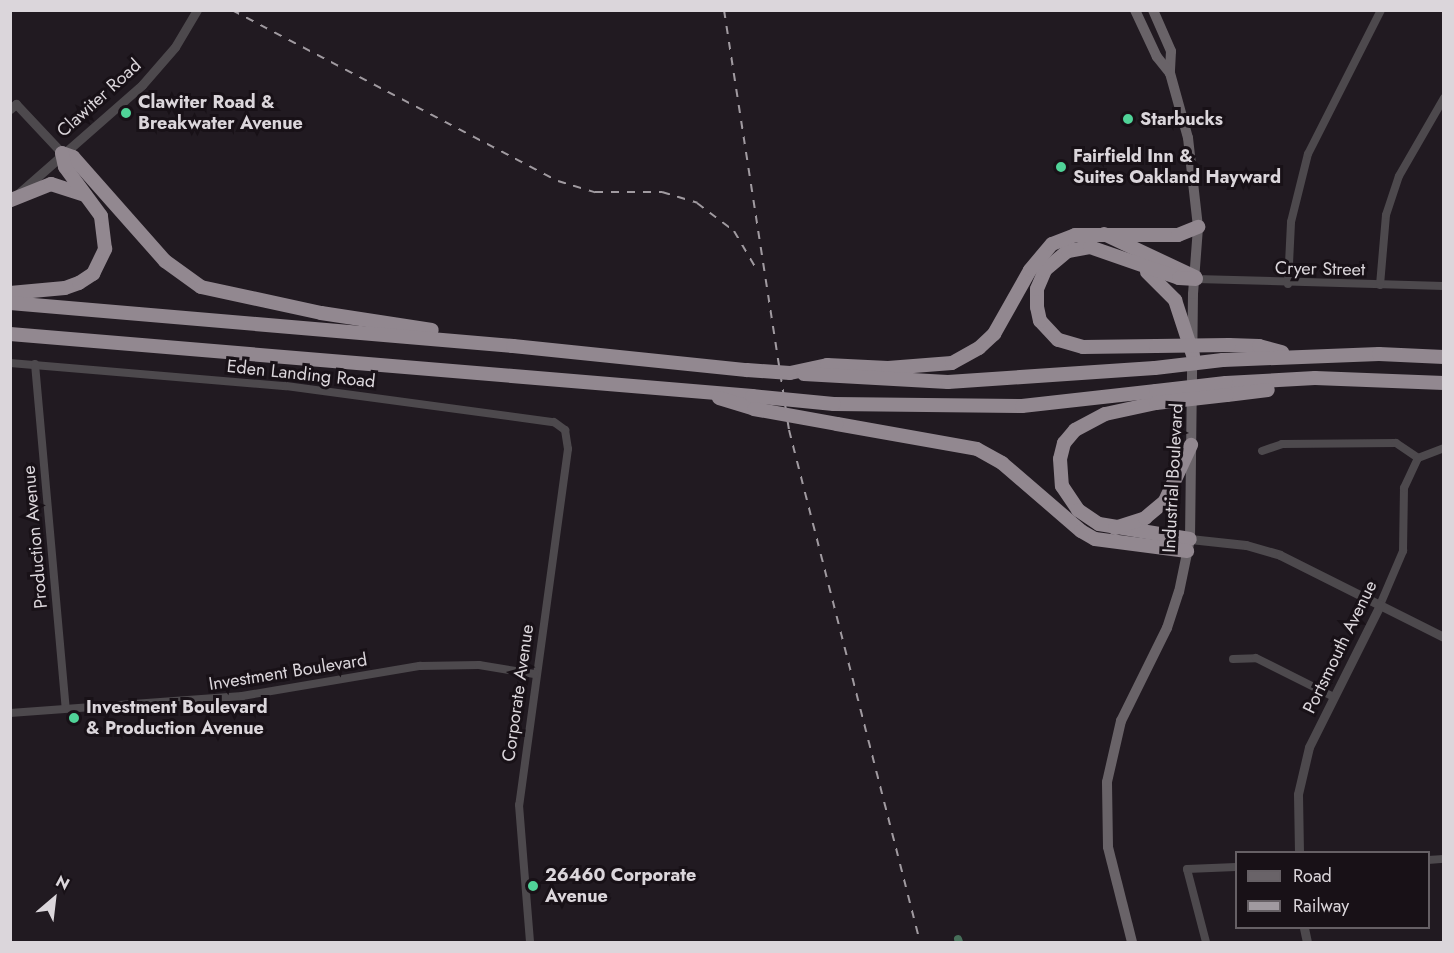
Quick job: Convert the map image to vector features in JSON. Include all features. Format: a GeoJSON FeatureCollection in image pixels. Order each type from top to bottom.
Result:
{"type":"FeatureCollection","features":[{"type":"Feature","properties":{"kind":"highway"},"geometry":{"type":"LineString","coordinates":[[10,292],[65,288],[93,274],[105,249],[107,235],[92,199],[65,167],[62,153]]}},
{"type":"Feature","properties":{"kind":"highway"},"geometry":{"type":"LineString","coordinates":[[62,153],[73,157],[165,261],[201,287],[309,311],[485,337],[513,346]]}},
{"type":"Feature","properties":{"kind":"highway"},"geometry":{"type":"LineString","coordinates":[[11,201],[51,184],[69,188],[92,199]]}},
{"type":"Feature","properties":{"kind":"highway"},"geometry":{"type":"LineString","coordinates":[[10,303],[513,346],[790,373],[942,365],[960,359],[994,334],[1045,250],[1063,238],[1104,234],[1178,235],[1198,227]]}},
{"type":"Feature","properties":{"kind":"highway"},"geometry":{"type":"LineString","coordinates":[[1104,234],[1181,268],[1196,279]]}},
{"type":"Feature","properties":{"kind":"highway"},"geometry":{"type":"LineString","coordinates":[[1196,279],[1179,278],[1089,247],[1059,255],[1045,270],[1037,289],[1040,321],[1058,340],[1072,345],[1259,346],[1293,356]]}},
{"type":"Feature","properties":{"kind":"highway"},"geometry":{"type":"LineString","coordinates":[[1131,261],[1168,289],[1193,355]]}},
{"type":"Feature","properties":{"kind":"highway"},"geometry":{"type":"LineString","coordinates":[[10,334],[703,392],[837,424],[977,449],[1002,463],[1081,531],[1095,539],[1188,545]]}},
{"type":"Feature","properties":{"kind":"highway"},"geometry":{"type":"LineString","coordinates":[[828,371],[948,382],[1293,356],[1443,357]]}},
{"type":"Feature","properties":{"kind":"highway"},"geometry":{"type":"LineString","coordinates":[[753,403],[1022,406],[1348,380],[1443,382]]}},
{"type":"Feature","properties":{"kind":"highway"},"geometry":{"type":"LineString","coordinates":[[1156,397],[1095,417],[1075,430],[1064,443],[1060,476],[1066,494],[1085,516],[1113,528],[1188,545]]}},
{"type":"Feature","properties":{"kind":"highway"},"geometry":{"type":"LineString","coordinates":[[1113,528],[1145,518],[1165,501],[1191,445]]}},
{"type":"Feature","properties":{"kind":"main road","name":"Industrial Boulevard"},"geometry":{"type":"LineString","coordinates":[[1135,10],[1157,57],[1170,73]]}},
{"type":"Feature","properties":{"kind":"main road","name":"Industrial Boulevard"},"geometry":{"type":"LineString","coordinates":[[1132,942],[1108,847],[1107,782],[1121,721],[1167,628],[1188,545],[1198,227],[1188,138],[1170,73],[1171,51],[1153,10]]}},
{"type":"Feature","properties":{"kind":"street","name":"Clawiter Road"},"geometry":{"type":"LineString","coordinates":[[11,201],[62,153],[142,85],[175,47],[197,10]]}},
{"type":"Feature","properties":{"kind":"street"},"geometry":{"type":"LineString","coordinates":[[1288,284],[1292,222],[1308,154],[1381,10]]}},
{"type":"Feature","properties":{"kind":"street"},"geometry":{"type":"LineString","coordinates":[[1380,285],[1382,238],[1389,204],[1399,176],[1443,98]]}},
{"type":"Feature","properties":{"kind":"street"},"geometry":{"type":"LineString","coordinates":[[12,103],[62,153]]}},
{"type":"Feature","properties":{"kind":"street","name":"Cryer Street"},"geometry":{"type":"LineString","coordinates":[[1196,279],[1288,284],[1443,286]]}},
{"type":"Feature","properties":{"kind":"street","name":"Eden Landing Road"},"geometry":{"type":"LineString","coordinates":[[10,363],[286,386],[554,422],[566,430],[568,449]]}},
{"type":"Feature","properties":{"kind":"street","name":"Production Avenue"},"geometry":{"type":"LineString","coordinates":[[35,364],[66,708]]}},
{"type":"Feature","properties":{"kind":"street"},"geometry":{"type":"LineString","coordinates":[[1262,451],[1282,444],[1396,443],[1418,458],[1443,448]]}},
{"type":"Feature","properties":{"kind":"street","name":"Corporate Avenue"},"geometry":{"type":"LineString","coordinates":[[530,942],[519,805],[534,674],[568,449]]}},
{"type":"Feature","properties":{"kind":"street","name":"Portsmouth Avenue"},"geometry":{"type":"LineString","coordinates":[[1299,851],[1302,770],[1334,698],[1380,605],[1402,551],[1404,488],[1418,458]]}},
{"type":"Feature","properties":{"kind":"street"},"geometry":{"type":"LineString","coordinates":[[1188,545],[1263,549],[1443,637]]}},
{"type":"Feature","properties":{"kind":"street"},"geometry":{"type":"LineString","coordinates":[[1233,659],[1256,658],[1334,698]]}},
{"type":"Feature","properties":{"kind":"street","name":"Investment Boulevard"},"geometry":{"type":"LineString","coordinates":[[10,713],[242,696],[420,666],[479,665],[534,674]]}},
{"type":"Feature","properties":{"kind":"street"},"geometry":{"type":"LineString","coordinates":[[1206,942],[1187,869],[1235,867]]}},
{"type":"Feature","properties":{"kind":"railway"},"geometry":{"type":"LineString","coordinates":[[232,10],[558,181],[595,192],[662,192],[697,203],[734,231],[757,270]]}},
{"type":"Feature","properties":{"kind":"railway"},"geometry":{"type":"LineString","coordinates":[[724,10],[789,430],[920,942]]}},
{"type":"Feature","properties":{"kind":"place","name":"Clawiter Road & Breakwater Avenue"},"geometry":{"type":"Point","coordinates":[126,113]}},
{"type":"Feature","properties":{"kind":"place","name":"Starbucks"},"geometry":{"type":"Point","coordinates":[1128,119]}},
{"type":"Feature","properties":{"kind":"place","name":"Fairfield Inn & Suites Oakland Hayward"},"geometry":{"type":"Point","coordinates":[1061,167]}},
{"type":"Feature","properties":{"kind":"place","name":"Investment Boulevard & Production Avenue"},"geometry":{"type":"Point","coordinates":[74,718]}},
{"type":"Feature","properties":{"kind":"place","name":"26460 Corporate Avenue"},"geometry":{"type":"Point","coordinates":[533,886]}}]}
